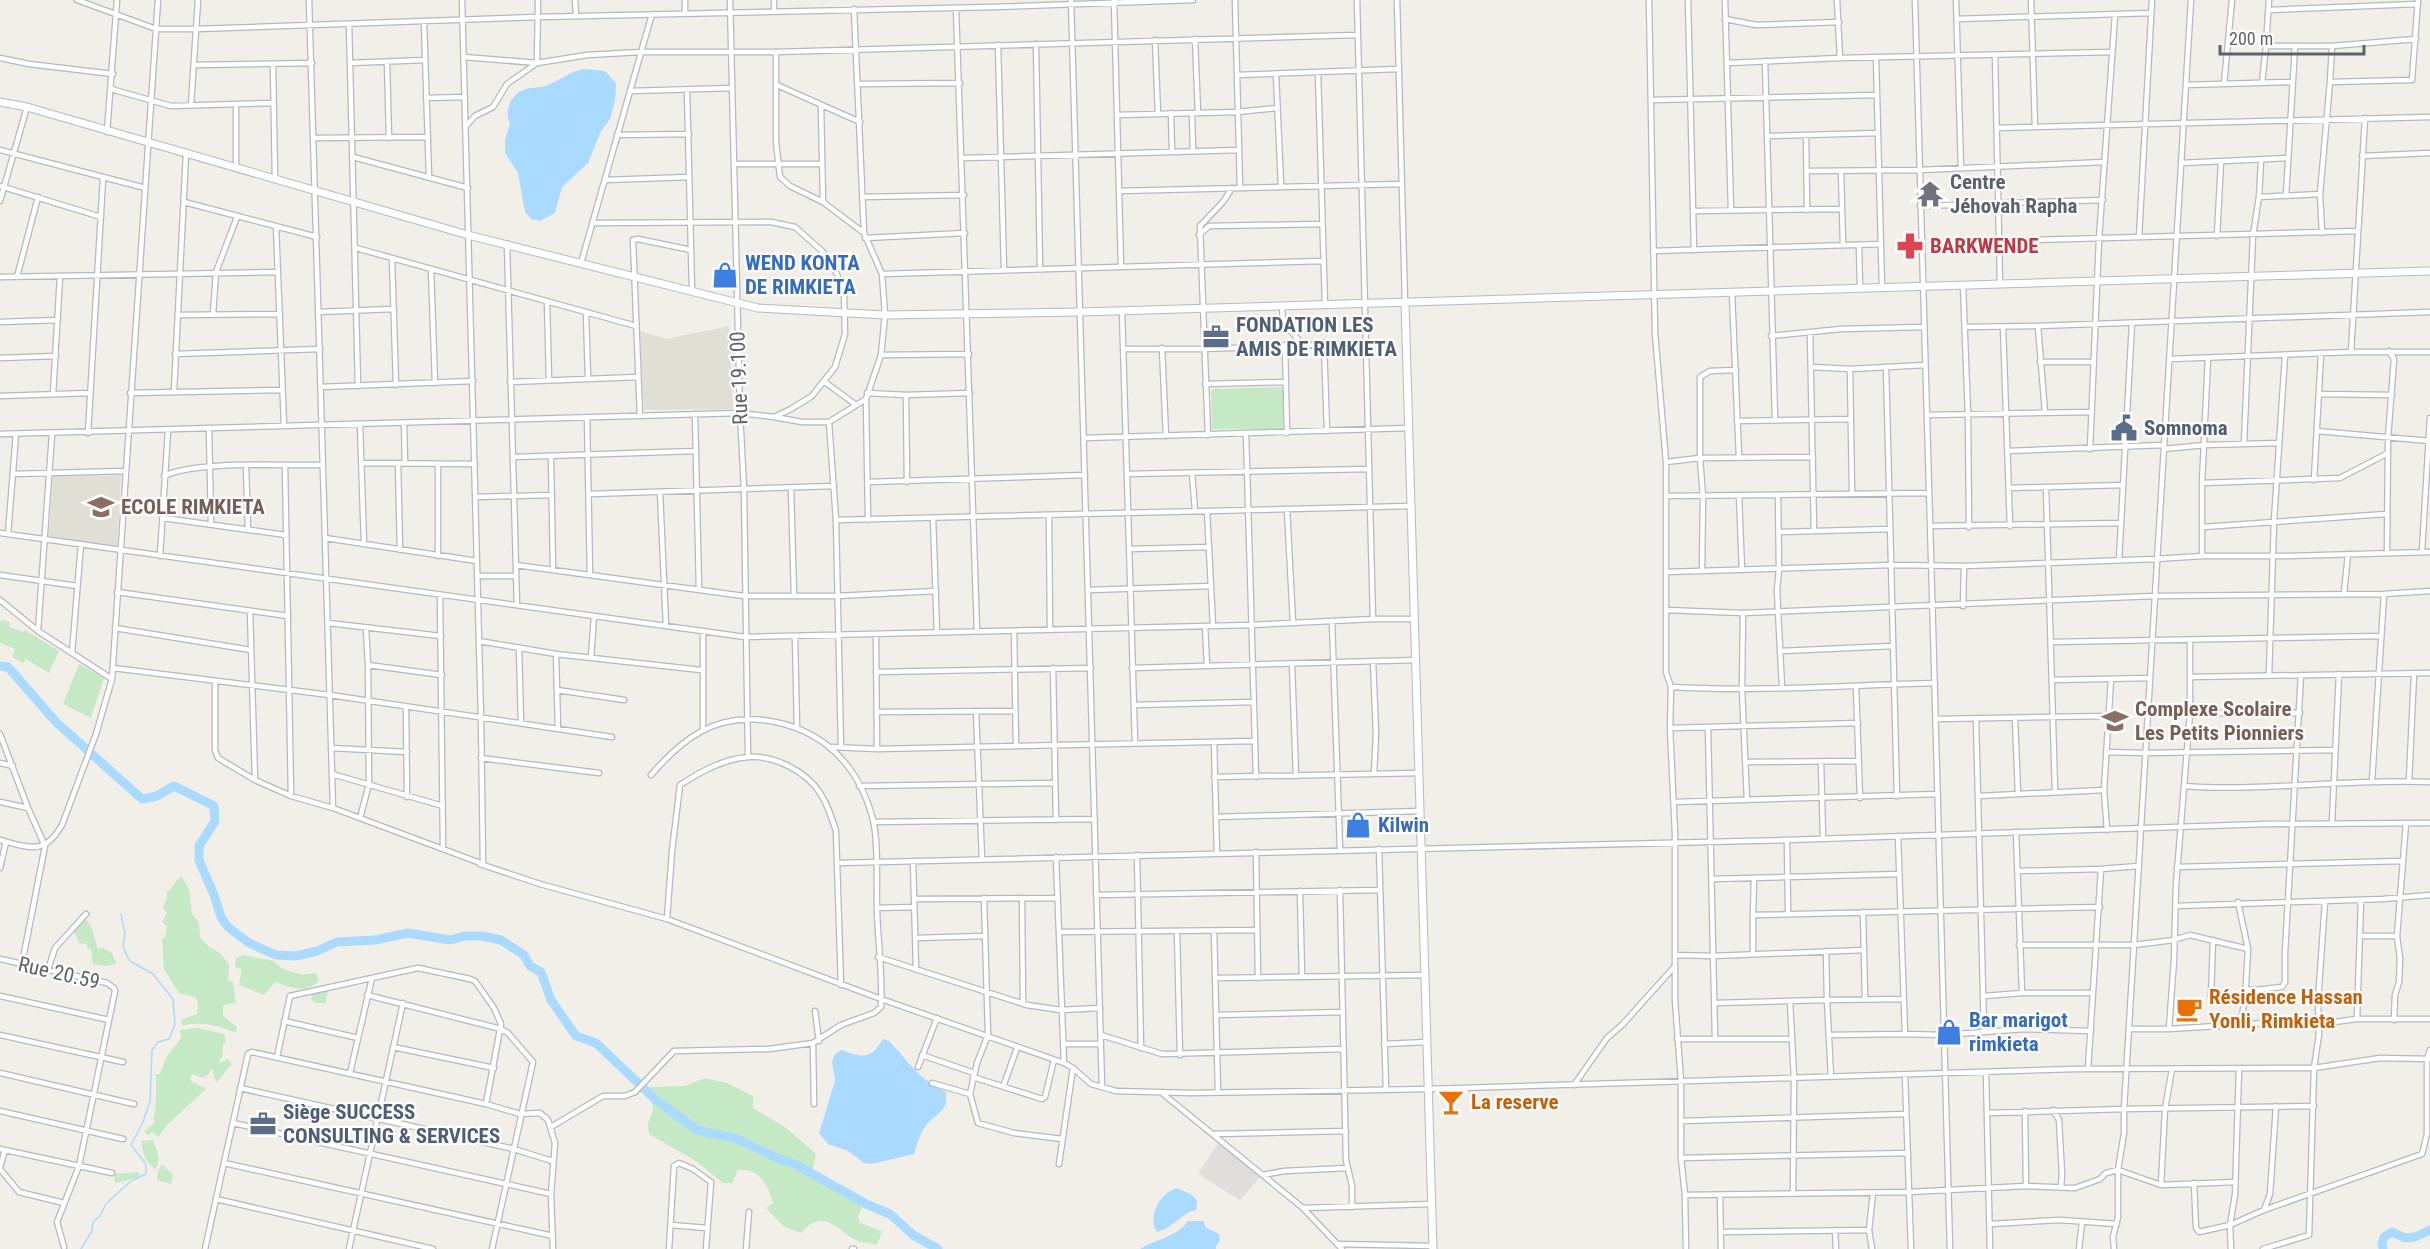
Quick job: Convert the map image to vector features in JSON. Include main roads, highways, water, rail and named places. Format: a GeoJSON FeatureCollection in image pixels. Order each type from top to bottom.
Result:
{"type":"FeatureCollection","features":[{"type":"Feature","properties":{"kind":"water"},"geometry":{"type":"Polygon","coordinates":[[[585,69],[605,71],[616,83],[615,101],[610,119],[601,131],[588,163],[562,187],[555,213],[540,221],[531,219],[525,212],[518,173],[505,153],[505,140],[510,124],[508,109],[512,99],[520,91],[545,86],[585,69]]]}},
{"type":"Feature","properties":{"kind":"water"},"geometry":{"type":"Polygon","coordinates":[[[883,1039],[889,1041],[930,1083],[946,1092],[946,1099],[943,1109],[923,1130],[914,1154],[871,1164],[864,1163],[848,1151],[828,1144],[819,1133],[835,1081],[832,1062],[835,1054],[841,1050],[860,1055],[870,1054],[883,1039]]]}},
{"type":"Feature","properties":{"kind":"water"},"geometry":{"type":"Polygon","coordinates":[[[1177,1188],[1191,1194],[1197,1201],[1196,1210],[1157,1232],[1154,1226],[1154,1212],[1165,1195],[1177,1188]]]}},
{"type":"Feature","properties":{"kind":"water"},"geometry":{"type":"Polygon","coordinates":[[[1188,1221],[1204,1221],[1205,1227],[1219,1234],[1220,1240],[1216,1249],[1140,1249],[1178,1231],[1188,1221]]]}},
{"type":"Feature","properties":{"kind":"waterway"},"geometry":{"type":"LineString","coordinates":[[0,666],[8,667],[56,722],[142,799],[157,796],[174,786],[214,806],[215,821],[199,846],[199,860],[221,917],[228,927],[249,943],[276,955],[296,956],[317,951],[337,942],[375,940],[408,933],[450,940],[465,936],[482,936],[501,940],[524,955],[530,966],[541,972],[551,1000],[576,1036],[596,1043],[656,1100],[697,1130],[737,1139],[795,1164],[866,1204],[890,1214],[913,1235],[938,1249]]}},
{"type":"Feature","properties":{"kind":"waterway"},"geometry":{"type":"LineString","coordinates":[[81,1249],[92,1231],[93,1222],[100,1216],[106,1204],[131,1181],[146,1174],[146,1164],[131,1145],[143,1122],[150,1101],[152,1050],[158,1042],[169,1039],[175,1024],[173,999],[153,974],[130,961],[127,956],[123,946],[125,934],[121,914]]}},
{"type":"Feature","properties":{"kind":"waterway"},"geometry":{"type":"LineString","coordinates":[[2383,1249],[2384,1237],[2392,1232],[2405,1238],[2415,1237],[2430,1230]]}},
{"type":"Feature","properties":{"kind":"place","name":"Centre Jéhovah Rapha"},"geometry":{"type":"Point","coordinates":[1930,194]}},
{"type":"Feature","properties":{"kind":"place","name":"BARKWENDE"},"geometry":{"type":"Point","coordinates":[1910,246]}},
{"type":"Feature","properties":{"kind":"place","name":"WEND KONTA DE RIMKIETA"},"geometry":{"type":"Point","coordinates":[725,275]}},
{"type":"Feature","properties":{"kind":"place","name":"FONDATION LES AMIS DE RIMKIETA"},"geometry":{"type":"Point","coordinates":[1216,337]}},
{"type":"Feature","properties":{"kind":"place","name":"Somnoma"},"geometry":{"type":"Point","coordinates":[2124,428]}},
{"type":"Feature","properties":{"kind":"place","name":"ECOLE RIMKIETA"},"geometry":{"type":"Point","coordinates":[101,507]}},
{"type":"Feature","properties":{"kind":"place","name":"Complexe Scolaire Les Petits Pionniers"},"geometry":{"type":"Point","coordinates":[2115,721]}},
{"type":"Feature","properties":{"kind":"place","name":"Kilwin"},"geometry":{"type":"Point","coordinates":[1358,825]}},
{"type":"Feature","properties":{"kind":"place","name":"Résidence Hassan Yonli, Rimkieta"},"geometry":{"type":"Point","coordinates":[2189,1009]}},
{"type":"Feature","properties":{"kind":"place","name":"Bar marigot rimkieta"},"geometry":{"type":"Point","coordinates":[1949,1032]}},
{"type":"Feature","properties":{"kind":"place","name":"La reserve"},"geometry":{"type":"Point","coordinates":[1451,1102]}},
{"type":"Feature","properties":{"kind":"place","name":"Siège SUCCESS CONSULTING & SERVICES"},"geometry":{"type":"Point","coordinates":[263,1124]}}]}
